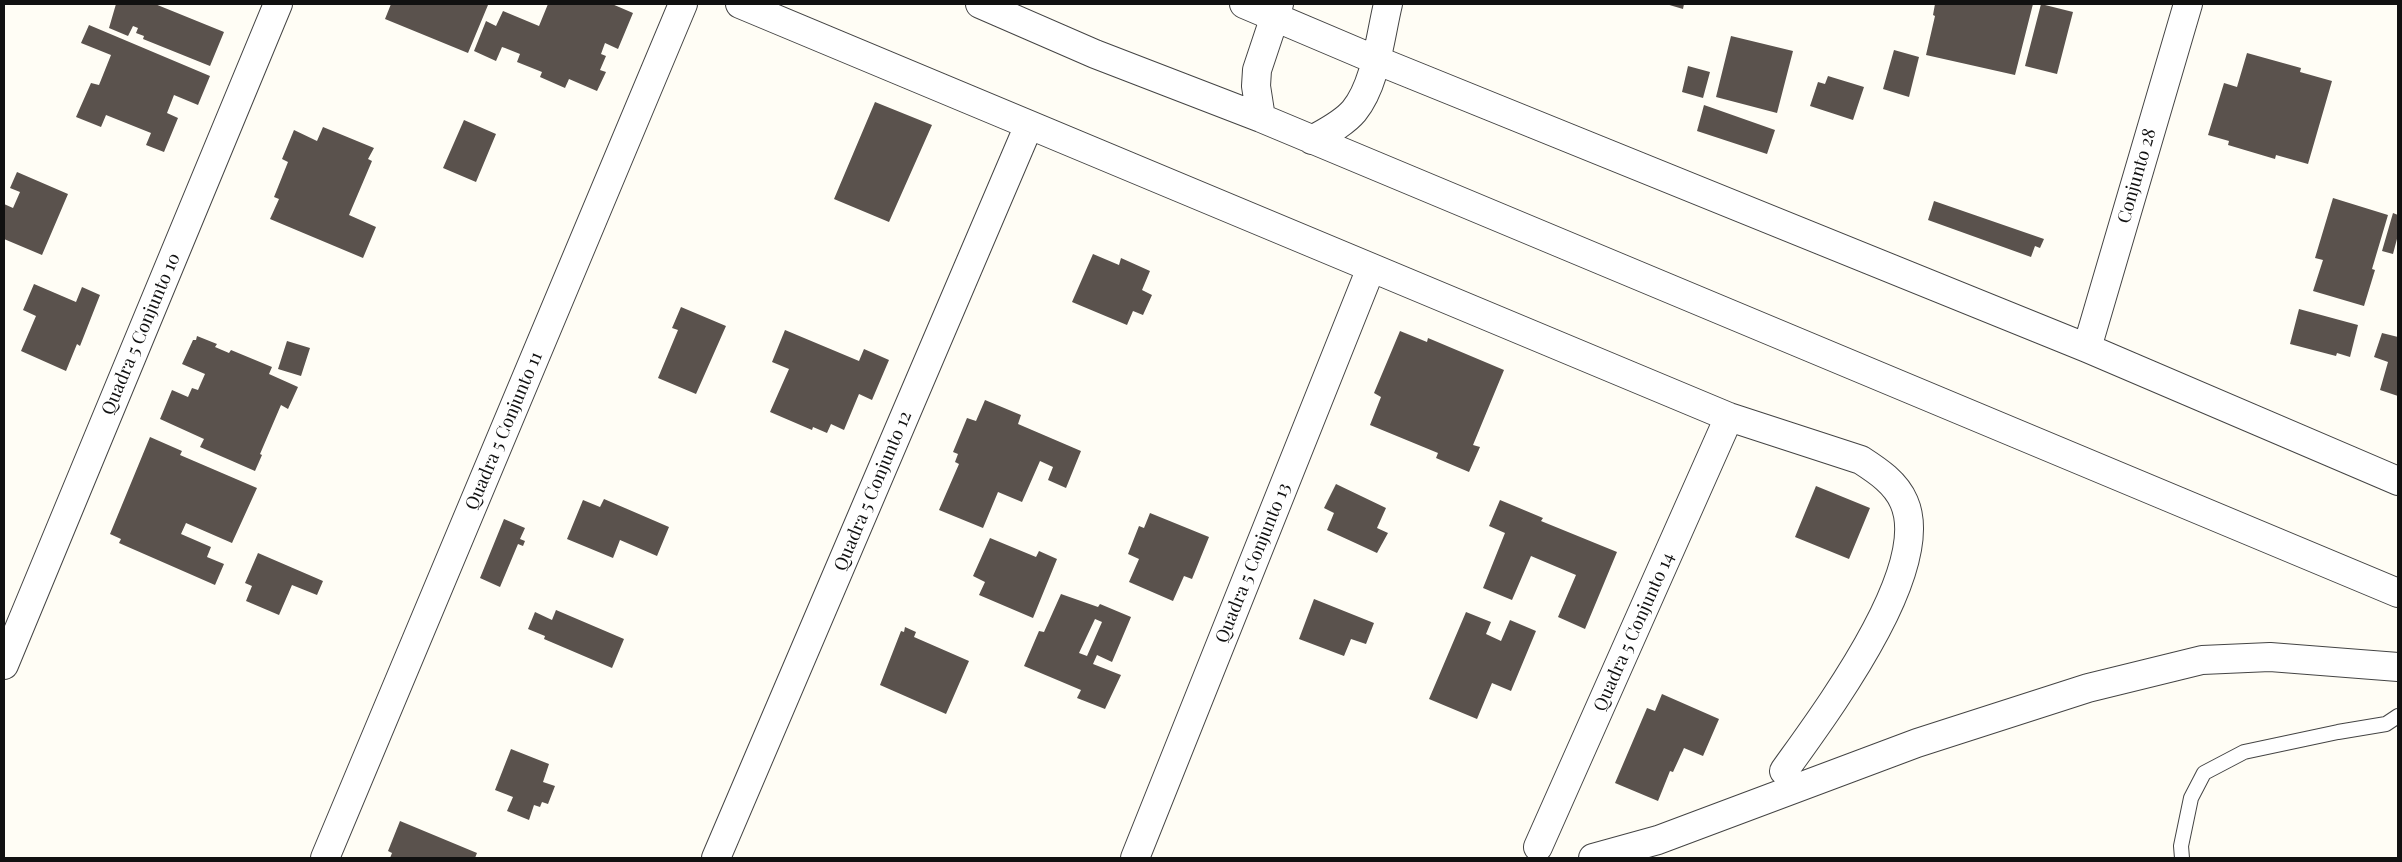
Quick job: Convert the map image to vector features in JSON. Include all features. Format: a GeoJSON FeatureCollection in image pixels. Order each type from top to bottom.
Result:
{"type":"FeatureCollection","features":[{"type":"Feature","properties":{"kind":"street","name":"Quadra 5 Conjunto 10"},"geometry":{"type":"LineString","coordinates":[[4,665],[278,4]]}},
{"type":"Feature","properties":{"kind":"street","name":"Quadra 5 Conjunto 11"},"geometry":{"type":"LineString","coordinates":[[325,858],[683,4]]}},
{"type":"Feature","properties":{"kind":"street"},"geometry":{"type":"LineString","coordinates":[[740,4],[1729,417],[1861,460],[1892,484],[1904,502],[1909,519],[1910,540],[1901,571],[1878,626],[1843,686],[1784,771]]}},
{"type":"Feature","properties":{"kind":"street"},"geometry":{"type":"LineString","coordinates":[[980,4],[1095,54],[1261,118],[2398,593]]}},
{"type":"Feature","properties":{"kind":"street"},"geometry":{"type":"LineString","coordinates":[[1244,4],[1277,11],[1376,60],[2087,348],[2398,481]]}},
{"type":"Feature","properties":{"kind":"street"},"geometry":{"type":"LineString","coordinates":[[1312,140],[1332,129],[1354,111],[1376,60],[1388,4]]}},
{"type":"Feature","properties":{"kind":"street","name":"Conjunto 28"},"geometry":{"type":"LineString","coordinates":[[2087,348],[2188,4]]}},
{"type":"Feature","properties":{"kind":"street"},"geometry":{"type":"LineString","coordinates":[[1261,118],[1256,86],[1258,70],[1277,11]]}},
{"type":"Feature","properties":{"kind":"street","name":"Quadra 5 Conjunto 12"},"geometry":{"type":"LineString","coordinates":[[716,858],[1029,125]]}},
{"type":"Feature","properties":{"kind":"street","name":"Quadra 5 Conjunto 13"},"geometry":{"type":"LineString","coordinates":[[1135,858],[1371,268]]}},
{"type":"Feature","properties":{"kind":"street","name":"Quadra 5 Conjunto 14"},"geometry":{"type":"LineString","coordinates":[[1538,847],[1729,417]]}},
{"type":"Feature","properties":{"kind":"street"},"geometry":{"type":"LineString","coordinates":[[1592,858],[1658,840],[1917,743],[2088,688],[2202,660],[2270,657],[2398,666]]}},
{"type":"Feature","properties":{"kind":"lane"},"geometry":{"type":"LineString","coordinates":[[2182,858],[2181,846],[2192,798],[2204,773],[2244,752],[2386,724],[2398,716]]}},
{"type":"Feature","properties":{"kind":"building"},"geometry":{"type":"Polygon","coordinates":[[[116,4],[155,4],[224,32],[210,66],[143,39],[144,36],[136,33],[138,28],[133,26],[128,36],[109,28],[116,4]]]}},
{"type":"Feature","properties":{"kind":"building"},"geometry":{"type":"Polygon","coordinates":[[[391,4],[488,5],[468,53],[385,19],[391,4]]]}},
{"type":"Feature","properties":{"kind":"building"},"geometry":{"type":"Polygon","coordinates":[[[548,4],[612,4],[633,13],[618,49],[605,43],[601,54],[606,56],[600,70],[606,72],[597,91],[569,79],[565,88],[540,77],[542,72],[517,62],[520,54],[502,47],[496,61],[474,51],[486,21],[496,26],[503,11],[539,26],[548,4]]]}},
{"type":"Feature","properties":{"kind":"building"},"geometry":{"type":"Polygon","coordinates":[[[1666,4],[1684,4],[1683,9],[1666,4]]]}},
{"type":"Feature","properties":{"kind":"building"},"geometry":{"type":"Polygon","coordinates":[[[1935,4],[2033,4],[2015,75],[1926,55],[1935,16],[1933,15],[1935,4]]]}},
{"type":"Feature","properties":{"kind":"building"},"geometry":{"type":"Polygon","coordinates":[[[2041,4],[2073,12],[2057,74],[2025,66],[2041,4]]]}},
{"type":"Feature","properties":{"kind":"building"},"geometry":{"type":"Polygon","coordinates":[[[89,25],[210,76],[198,105],[174,95],[167,113],[178,118],[164,152],[146,145],[151,133],[106,115],[101,127],[76,117],[91,83],[99,85],[111,55],[81,43],[89,25]]]}},
{"type":"Feature","properties":{"kind":"building"},"geometry":{"type":"Polygon","coordinates":[[[1731,36],[1793,51],[1777,113],[1716,97],[1731,36]]]}},
{"type":"Feature","properties":{"kind":"building"},"geometry":{"type":"Polygon","coordinates":[[[1894,50],[1919,57],[1909,97],[1883,89],[1894,50]]]}},
{"type":"Feature","properties":{"kind":"building"},"geometry":{"type":"Polygon","coordinates":[[[2247,53],[2301,68],[2300,72],[2332,81],[2308,164],[2276,155],[2275,159],[2228,145],[2229,141],[2208,135],[2224,83],[2237,87],[2247,53]]]}},
{"type":"Feature","properties":{"kind":"building"},"geometry":{"type":"Polygon","coordinates":[[[1688,66],[1710,72],[1703,98],[1682,92],[1688,66]]]}},
{"type":"Feature","properties":{"kind":"building"},"geometry":{"type":"Polygon","coordinates":[[[1828,76],[1864,87],[1853,120],[1810,106],[1818,82],[1825,84],[1828,76]]]}},
{"type":"Feature","properties":{"kind":"building"},"geometry":{"type":"Polygon","coordinates":[[[875,102],[932,125],[889,222],[834,199],[875,102]]]}},
{"type":"Feature","properties":{"kind":"building"},"geometry":{"type":"Polygon","coordinates":[[[1704,105],[1775,130],[1767,154],[1697,131],[1704,105]]]}},
{"type":"Feature","properties":{"kind":"building"},"geometry":{"type":"Polygon","coordinates":[[[464,120],[496,134],[476,182],[443,168],[464,120]]]}},
{"type":"Feature","properties":{"kind":"building"},"geometry":{"type":"Polygon","coordinates":[[[323,127],[374,148],[368,159],[372,161],[349,215],[376,227],[363,258],[270,219],[279,199],[274,197],[288,162],[282,159],[294,130],[317,141],[323,127]]]}},
{"type":"Feature","properties":{"kind":"building"},"geometry":{"type":"Polygon","coordinates":[[[17,172],[68,194],[42,255],[4,239],[4,204],[13,208],[20,192],[10,188],[17,172]]]}},
{"type":"Feature","properties":{"kind":"building"},"geometry":{"type":"Polygon","coordinates":[[[2333,198],[2388,215],[2372,269],[2375,270],[2364,306],[2313,291],[2323,260],[2315,258],[2333,198]]]}},
{"type":"Feature","properties":{"kind":"building"},"geometry":{"type":"Polygon","coordinates":[[[1934,201],[2044,239],[2040,248],[2035,246],[2031,257],[1928,220],[1934,201]]]}},
{"type":"Feature","properties":{"kind":"building"},"geometry":{"type":"Polygon","coordinates":[[[2393,213],[2398,215],[2398,235],[2393,254],[2382,251],[2393,213]]]}},
{"type":"Feature","properties":{"kind":"building"},"geometry":{"type":"Polygon","coordinates":[[[1093,254],[1119,265],[1121,258],[1150,271],[1142,290],[1152,295],[1143,315],[1133,311],[1127,325],[1072,302],[1093,254]]]}},
{"type":"Feature","properties":{"kind":"building"},"geometry":{"type":"Polygon","coordinates":[[[34,284],[76,302],[82,287],[100,295],[80,346],[77,344],[66,371],[21,351],[36,316],[23,310],[34,284]]]}},
{"type":"Feature","properties":{"kind":"building"},"geometry":{"type":"Polygon","coordinates":[[[681,307],[726,326],[696,394],[658,378],[678,330],[672,328],[681,307]]]}},
{"type":"Feature","properties":{"kind":"building"},"geometry":{"type":"Polygon","coordinates":[[[2299,309],[2358,325],[2350,357],[2337,353],[2336,356],[2290,344],[2299,309]]]}},
{"type":"Feature","properties":{"kind":"building"},"geometry":{"type":"Polygon","coordinates":[[[785,330],[859,361],[864,349],[889,360],[872,400],[859,394],[844,430],[831,424],[827,433],[813,427],[812,430],[770,412],[789,369],[772,362],[785,330]]]}},
{"type":"Feature","properties":{"kind":"building"},"geometry":{"type":"Polygon","coordinates":[[[1400,331],[1427,342],[1428,338],[1504,370],[1473,445],[1480,447],[1469,472],[1436,458],[1438,453],[1370,425],[1381,397],[1374,393],[1400,331]]]}},
{"type":"Feature","properties":{"kind":"building"},"geometry":{"type":"Polygon","coordinates":[[[2382,333],[2398,337],[2398,396],[2380,390],[2388,362],[2374,357],[2382,333]]]}},
{"type":"Feature","properties":{"kind":"building"},"geometry":{"type":"Polygon","coordinates":[[[197,336],[217,344],[215,347],[229,353],[231,350],[272,367],[269,374],[298,387],[288,409],[281,405],[260,454],[262,455],[255,471],[200,447],[204,439],[160,419],[172,390],[188,397],[192,388],[198,390],[205,374],[182,364],[193,340],[196,340],[197,336]]]}},
{"type":"Feature","properties":{"kind":"building"},"geometry":{"type":"Polygon","coordinates":[[[287,341],[310,348],[301,376],[278,369],[287,341]]]}},
{"type":"Feature","properties":{"kind":"building"},"geometry":{"type":"Polygon","coordinates":[[[985,400],[1021,415],[1018,424],[1081,451],[1066,488],[1048,480],[1053,467],[1040,461],[1022,502],[998,492],[983,528],[939,510],[959,464],[955,462],[958,454],[953,452],[967,418],[976,421],[985,400]]]}},
{"type":"Feature","properties":{"kind":"building"},"geometry":{"type":"Polygon","coordinates":[[[150,437],[182,451],[180,455],[257,488],[232,543],[186,523],[181,534],[211,547],[207,557],[224,564],[215,585],[119,543],[121,539],[110,534],[150,437]]]}},
{"type":"Feature","properties":{"kind":"building"},"geometry":{"type":"Polygon","coordinates":[[[1336,484],[1386,508],[1377,528],[1388,533],[1377,553],[1327,530],[1334,513],[1324,508],[1336,484]]]}},
{"type":"Feature","properties":{"kind":"building"},"geometry":{"type":"Polygon","coordinates":[[[1816,486],[1870,508],[1849,559],[1795,537],[1816,486]]]}},
{"type":"Feature","properties":{"kind":"building"},"geometry":{"type":"Polygon","coordinates":[[[604,499],[669,527],[657,556],[620,540],[613,558],[567,539],[583,500],[600,507],[604,499]]]}},
{"type":"Feature","properties":{"kind":"building"},"geometry":{"type":"Polygon","coordinates":[[[1500,500],[1543,518],[1541,521],[1617,552],[1585,629],[1558,617],[1576,575],[1531,556],[1512,600],[1483,588],[1505,533],[1489,526],[1500,500]]]}},
{"type":"Feature","properties":{"kind":"building"},"geometry":{"type":"Polygon","coordinates":[[[1150,513],[1209,537],[1192,579],[1184,576],[1173,601],[1129,582],[1139,559],[1128,554],[1139,526],[1144,528],[1150,513]]]}},
{"type":"Feature","properties":{"kind":"building"},"geometry":{"type":"Polygon","coordinates":[[[504,519],[525,528],[520,539],[525,541],[523,546],[518,544],[500,587],[480,578],[504,519]]]}},
{"type":"Feature","properties":{"kind":"building"},"geometry":{"type":"Polygon","coordinates":[[[990,538],[1036,557],[1039,551],[1057,559],[1033,618],[979,595],[985,582],[973,576],[990,538]]]}},
{"type":"Feature","properties":{"kind":"building"},"geometry":{"type":"Polygon","coordinates":[[[258,553],[323,581],[317,595],[292,585],[279,615],[246,601],[252,586],[245,583],[258,553]]]}},
{"type":"Feature","properties":{"kind":"building"},"geometry":{"type":"Polygon","coordinates":[[[1061,594],[1098,607],[1100,604],[1131,617],[1112,662],[1097,655],[1093,664],[1121,675],[1105,709],[1077,698],[1081,690],[1024,666],[1039,631],[1044,632],[1061,594]],[[1095,619],[1079,653],[1087,656],[1102,622],[1095,619]]]}},
{"type":"Feature","properties":{"kind":"building"},"geometry":{"type":"Polygon","coordinates":[[[1314,599],[1374,623],[1366,644],[1351,639],[1344,656],[1299,639],[1314,599]]]}},
{"type":"Feature","properties":{"kind":"building"},"geometry":{"type":"Polygon","coordinates":[[[556,610],[624,639],[612,668],[544,639],[545,636],[528,629],[535,612],[552,620],[556,610]]]}},
{"type":"Feature","properties":{"kind":"building"},"geometry":{"type":"Polygon","coordinates":[[[1466,612],[1491,622],[1486,634],[1501,641],[1510,620],[1536,631],[1511,691],[1492,683],[1477,719],[1429,699],[1466,612]]]}},
{"type":"Feature","properties":{"kind":"building"},"geometry":{"type":"Polygon","coordinates":[[[905,627],[916,632],[914,637],[969,661],[946,714],[880,685],[901,631],[904,632],[905,627]]]}},
{"type":"Feature","properties":{"kind":"building"},"geometry":{"type":"Polygon","coordinates":[[[1662,694],[1719,719],[1703,756],[1684,748],[1673,772],[1670,771],[1658,801],[1615,783],[1647,708],[1655,711],[1662,694]]]}},
{"type":"Feature","properties":{"kind":"building"},"geometry":{"type":"Polygon","coordinates":[[[511,749],[549,764],[543,782],[555,786],[548,804],[542,802],[540,807],[534,805],[529,820],[507,811],[513,797],[495,790],[511,749]]]}},
{"type":"Feature","properties":{"kind":"building"},"geometry":{"type":"Polygon","coordinates":[[[400,821],[477,853],[475,858],[390,858],[392,853],[388,851],[400,821]]]}}]}
